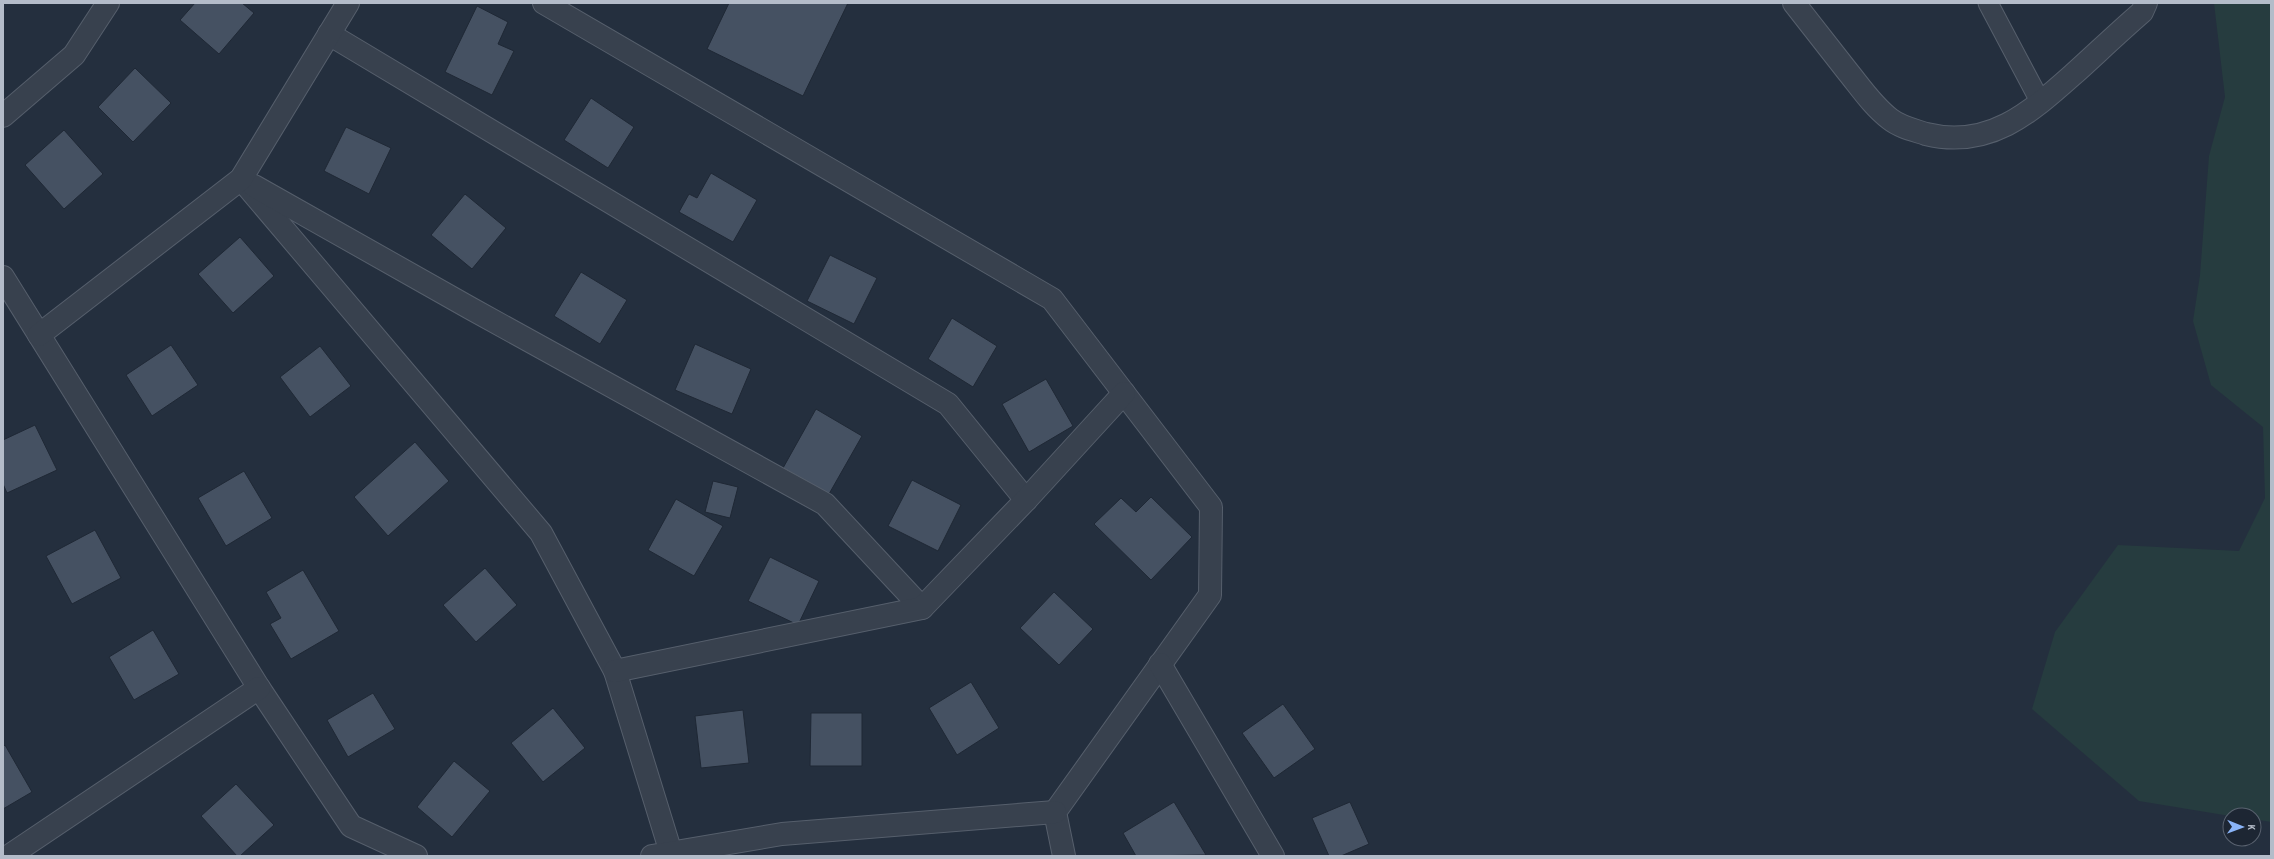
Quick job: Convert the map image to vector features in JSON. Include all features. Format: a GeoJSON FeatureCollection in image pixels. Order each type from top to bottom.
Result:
{"type":"FeatureCollection","features":[{"type":"Feature","properties":{"kind":"street"},"geometry":{"type":"LineString","coordinates":[[3,116],[74,55],[108,3]]}},
{"type":"Feature","properties":{"kind":"street"},"geometry":{"type":"LineString","coordinates":[[39,335],[241,179],[348,3]]}},
{"type":"Feature","properties":{"kind":"street"},"geometry":{"type":"LineString","coordinates":[[544,3],[1052,299],[1211,507],[1210,595],[1055,812],[1064,856]]}},
{"type":"Feature","properties":{"kind":"street"},"geometry":{"type":"LineString","coordinates":[[1794,3],[1872,102],[1890,120],[1911,130],[1933,135],[1956,137],[1979,135],[2002,128],[2022,117],[2041,103],[2142,12],[2146,3]]}},
{"type":"Feature","properties":{"kind":"street"},"geometry":{"type":"LineString","coordinates":[[329,34],[948,404],[1026,500]]}},
{"type":"Feature","properties":{"kind":"street"},"geometry":{"type":"LineString","coordinates":[[241,179],[470,308],[825,504],[922,608]]}},
{"type":"Feature","properties":{"kind":"street"},"geometry":{"type":"LineString","coordinates":[[241,179],[541,533],[615,671],[665,855],[782,834],[1055,812]]}},
{"type":"Feature","properties":{"kind":"street"},"geometry":{"type":"LineString","coordinates":[[3,277],[259,688],[351,826],[416,856]]}},
{"type":"Feature","properties":{"kind":"street"},"geometry":{"type":"LineString","coordinates":[[615,671],[922,608],[1026,500],[1124,393]]}},
{"type":"Feature","properties":{"kind":"street"},"geometry":{"type":"LineString","coordinates":[[1160,664],[1273,856]]}},
{"type":"Feature","properties":{"kind":"street"},"geometry":{"type":"LineString","coordinates":[[9,856],[259,688]]}},
{"type":"Feature","properties":{"kind":"lane"},"geometry":{"type":"LineString","coordinates":[[1988,3],[2041,103]]}},
{"type":"Feature","properties":{"kind":"green space"},"geometry":{"type":"Polygon","coordinates":[[[2214,3],[2271,3],[2271,822],[2262,820],[2262,807],[2222,807],[2222,815],[2139,801],[2032,709],[2055,632],[2118,545],[2239,551],[2265,498],[2263,427],[2211,385],[2193,321],[2200,275],[2209,156],[2225,97],[2214,3]]]}},
{"type":"Feature","properties":{"kind":"building"},"geometry":{"type":"Polygon","coordinates":[[[195,3],[242,3],[254,13],[219,54],[180,20],[195,3]]]}},
{"type":"Feature","properties":{"kind":"building"},"geometry":{"type":"Polygon","coordinates":[[[729,3],[848,3],[803,96],[707,49],[729,3]]]}},
{"type":"Feature","properties":{"kind":"building"},"geometry":{"type":"Polygon","coordinates":[[[477,6],[508,22],[498,44],[514,51],[492,95],[445,72],[477,6]]]}},
{"type":"Feature","properties":{"kind":"building"},"geometry":{"type":"Polygon","coordinates":[[[135,68],[171,103],[133,142],[98,107],[135,68]]]}},
{"type":"Feature","properties":{"kind":"building"},"geometry":{"type":"Polygon","coordinates":[[[591,98],[634,127],[608,168],[564,140],[591,98]]]}},
{"type":"Feature","properties":{"kind":"building"},"geometry":{"type":"Polygon","coordinates":[[[346,127],[391,148],[369,194],[324,171],[346,127]]]}},
{"type":"Feature","properties":{"kind":"building"},"geometry":{"type":"Polygon","coordinates":[[[64,130],[103,174],[64,209],[25,165],[64,130]]]}},
{"type":"Feature","properties":{"kind":"building"},"geometry":{"type":"Polygon","coordinates":[[[711,173],[757,200],[733,242],[679,212],[689,194],[697,198],[711,173]]]}},
{"type":"Feature","properties":{"kind":"building"},"geometry":{"type":"Polygon","coordinates":[[[465,194],[506,228],[472,269],[431,235],[465,194]]]}},
{"type":"Feature","properties":{"kind":"building"},"geometry":{"type":"Polygon","coordinates":[[[240,237],[274,276],[233,313],[198,274],[240,237]]]}},
{"type":"Feature","properties":{"kind":"building"},"geometry":{"type":"Polygon","coordinates":[[[830,255],[877,278],[854,324],[807,301],[830,255]]]}},
{"type":"Feature","properties":{"kind":"building"},"geometry":{"type":"Polygon","coordinates":[[[581,272],[627,300],[600,344],[554,316],[581,272]]]}},
{"type":"Feature","properties":{"kind":"building"},"geometry":{"type":"Polygon","coordinates":[[[952,318],[997,346],[973,387],[928,359],[952,318]]]}},
{"type":"Feature","properties":{"kind":"building"},"geometry":{"type":"Polygon","coordinates":[[[695,344],[751,369],[732,414],[675,390],[695,344]]]}},
{"type":"Feature","properties":{"kind":"building"},"geometry":{"type":"Polygon","coordinates":[[[171,345],[198,385],[152,416],[126,375],[171,345]]]}},
{"type":"Feature","properties":{"kind":"building"},"geometry":{"type":"Polygon","coordinates":[[[320,346],[351,386],[310,417],[280,377],[320,346]]]}},
{"type":"Feature","properties":{"kind":"building"},"geometry":{"type":"Polygon","coordinates":[[[1046,379],[1073,426],[1029,452],[1002,404],[1046,379]]]}},
{"type":"Feature","properties":{"kind":"building"},"geometry":{"type":"Polygon","coordinates":[[[816,409],[862,436],[829,494],[783,468],[816,409]]]}},
{"type":"Feature","properties":{"kind":"building"},"geometry":{"type":"Polygon","coordinates":[[[35,425],[57,470],[7,493],[3,484],[3,440],[35,425]]]}},
{"type":"Feature","properties":{"kind":"building"},"geometry":{"type":"Polygon","coordinates":[[[415,442],[449,481],[388,536],[354,497],[415,442]]]}},
{"type":"Feature","properties":{"kind":"building"},"geometry":{"type":"Polygon","coordinates":[[[244,471],[272,518],[226,546],[198,498],[244,471]]]}},
{"type":"Feature","properties":{"kind":"building"},"geometry":{"type":"Polygon","coordinates":[[[912,480],[961,505],[938,551],[888,526],[912,480]]]}},
{"type":"Feature","properties":{"kind":"building"},"geometry":{"type":"Polygon","coordinates":[[[713,481],[738,487],[730,518],[705,512],[713,481]]]}},
{"type":"Feature","properties":{"kind":"building"},"geometry":{"type":"Polygon","coordinates":[[[1151,497],[1192,537],[1151,580],[1094,524],[1121,498],[1136,512],[1151,497]]]}},
{"type":"Feature","properties":{"kind":"building"},"geometry":{"type":"Polygon","coordinates":[[[676,499],[723,526],[694,576],[648,550],[676,499]]]}},
{"type":"Feature","properties":{"kind":"building"},"geometry":{"type":"Polygon","coordinates":[[[95,530],[121,578],[72,604],[46,556],[95,530]]]}},
{"type":"Feature","properties":{"kind":"building"},"geometry":{"type":"Polygon","coordinates":[[[770,557],[819,581],[798,625],[748,601],[770,557]]]}},
{"type":"Feature","properties":{"kind":"building"},"geometry":{"type":"Polygon","coordinates":[[[485,568],[517,605],[476,642],[443,605],[485,568]]]}},
{"type":"Feature","properties":{"kind":"building"},"geometry":{"type":"Polygon","coordinates":[[[303,570],[339,631],[291,659],[270,624],[281,618],[266,592],[303,570]]]}},
{"type":"Feature","properties":{"kind":"building"},"geometry":{"type":"Polygon","coordinates":[[[1054,592],[1093,629],[1059,665],[1020,628],[1054,592]]]}},
{"type":"Feature","properties":{"kind":"building"},"geometry":{"type":"Polygon","coordinates":[[[153,630],[179,674],[134,700],[109,657],[153,630]]]}},
{"type":"Feature","properties":{"kind":"building"},"geometry":{"type":"Polygon","coordinates":[[[971,682],[999,728],[957,755],[929,708],[971,682]]]}},
{"type":"Feature","properties":{"kind":"building"},"geometry":{"type":"Polygon","coordinates":[[[373,693],[395,729],[348,757],[327,720],[373,693]]]}},
{"type":"Feature","properties":{"kind":"building"},"geometry":{"type":"Polygon","coordinates":[[[1283,704],[1315,749],[1274,778],[1242,733],[1283,704]]]}},
{"type":"Feature","properties":{"kind":"building"},"geometry":{"type":"Polygon","coordinates":[[[553,708],[585,748],[543,782],[511,743],[553,708]]]}},
{"type":"Feature","properties":{"kind":"building"},"geometry":{"type":"Polygon","coordinates":[[[743,710],[749,763],[701,768],[695,716],[743,710]]]}},
{"type":"Feature","properties":{"kind":"building"},"geometry":{"type":"Polygon","coordinates":[[[811,713],[862,713],[862,766],[810,766],[811,713]]]}},
{"type":"Feature","properties":{"kind":"building"},"geometry":{"type":"Polygon","coordinates":[[[5,745],[32,792],[3,809],[3,747],[5,745]]]}},
{"type":"Feature","properties":{"kind":"building"},"geometry":{"type":"Polygon","coordinates":[[[454,761],[490,791],[452,837],[417,807],[454,761]]]}},
{"type":"Feature","properties":{"kind":"building"},"geometry":{"type":"Polygon","coordinates":[[[236,784],[274,825],[240,856],[237,856],[201,816],[236,784]]]}},
{"type":"Feature","properties":{"kind":"building"},"geometry":{"type":"Polygon","coordinates":[[[1174,802],[1206,855],[1136,856],[1123,833],[1174,802]]]}},
{"type":"Feature","properties":{"kind":"building"},"geometry":{"type":"Polygon","coordinates":[[[1350,802],[1369,844],[1341,856],[1329,856],[1312,818],[1350,802]]]}}]}
